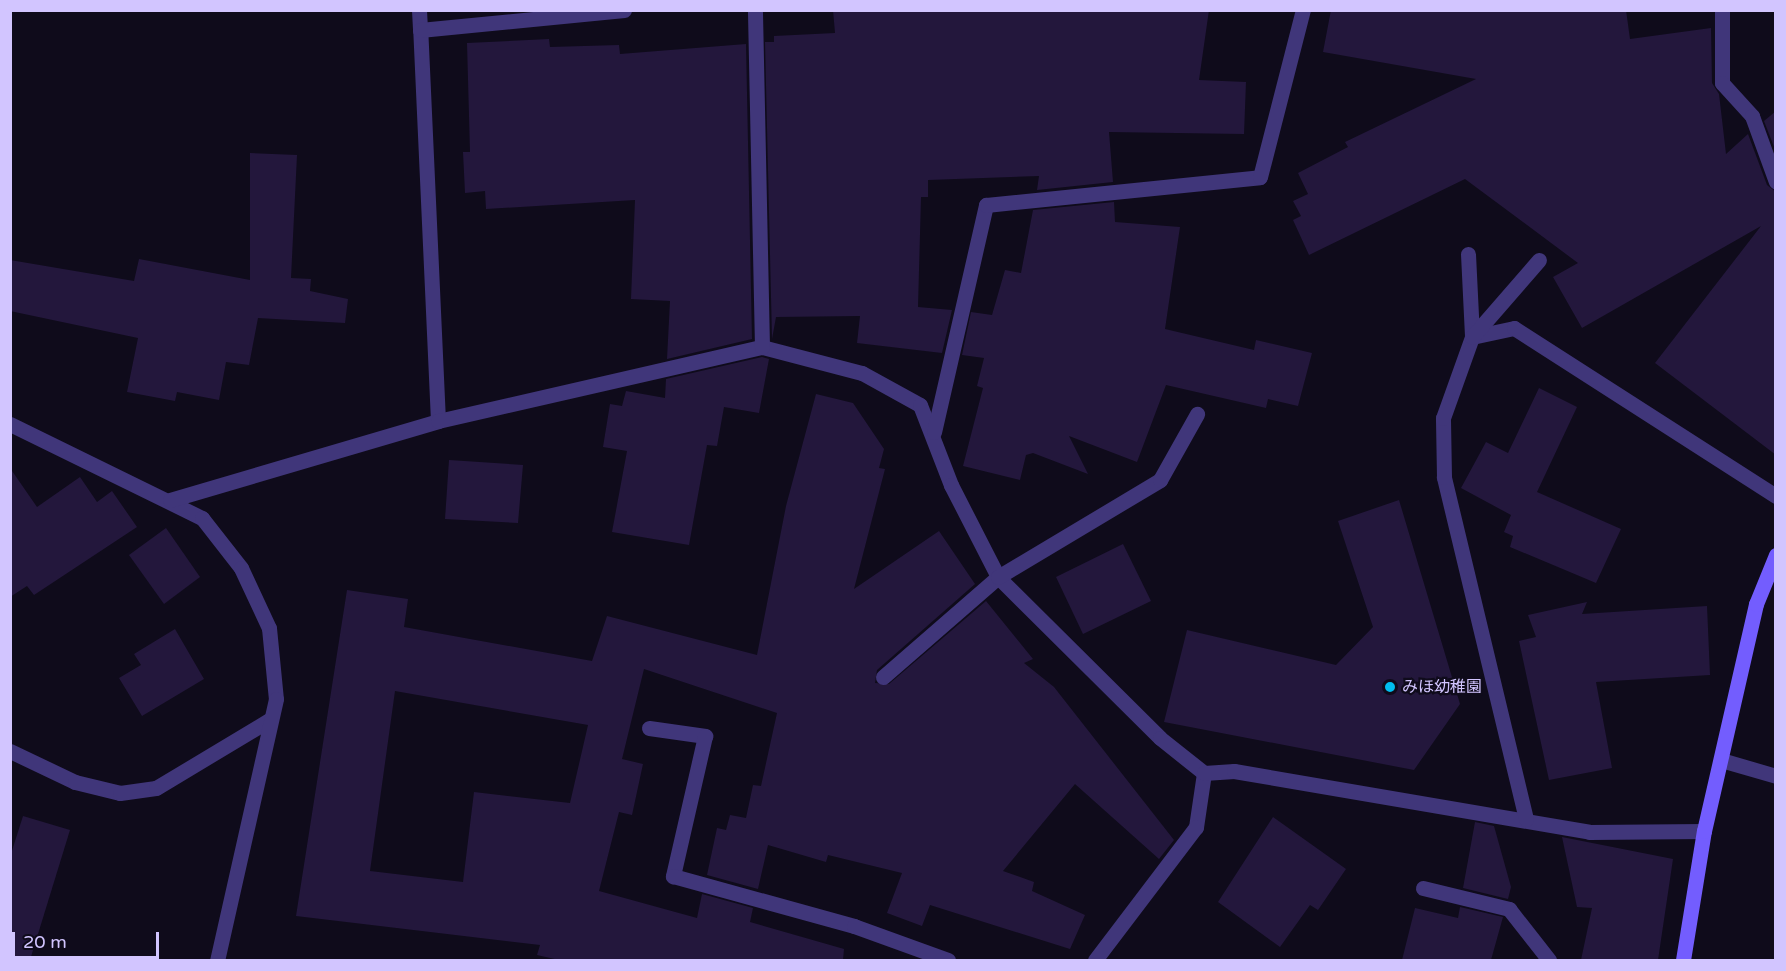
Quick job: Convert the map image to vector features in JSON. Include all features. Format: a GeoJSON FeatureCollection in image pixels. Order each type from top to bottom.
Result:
{"type":"FeatureCollection","features":[{"type":"Feature","properties":{"kind":"street"},"geometry":{"type":"LineString","coordinates":[[419,10],[438,421]]}},
{"type":"Feature","properties":{"kind":"street"},"geometry":{"type":"LineString","coordinates":[[420,30],[624,10]]}},
{"type":"Feature","properties":{"kind":"street"},"geometry":{"type":"LineString","coordinates":[[755,10],[762,347]]}},
{"type":"Feature","properties":{"kind":"street"},"geometry":{"type":"LineString","coordinates":[[934,432],[986,205],[1260,177],[1304,10]]}},
{"type":"Feature","properties":{"kind":"street"},"geometry":{"type":"LineString","coordinates":[[1722,10],[1722,83],[1752,116],[1776,182]]}},
{"type":"Feature","properties":{"kind":"street"},"geometry":{"type":"LineString","coordinates":[[1468,254],[1472,337]]}},
{"type":"Feature","properties":{"kind":"street"},"geometry":{"type":"LineString","coordinates":[[1526,819],[1444,477],[1443,418],[1472,337],[1539,260]]}},
{"type":"Feature","properties":{"kind":"street"},"geometry":{"type":"LineString","coordinates":[[1472,337],[1515,328],[1776,496]]}},
{"type":"Feature","properties":{"kind":"street"},"geometry":{"type":"LineString","coordinates":[[170,500],[438,421],[762,347],[862,373],[920,405],[934,432],[951,485],[998,577],[1160,738],[1204,773],[1234,771],[1526,819],[1589,832],[1704,831]]}},
{"type":"Feature","properties":{"kind":"street"},"geometry":{"type":"LineString","coordinates":[[884,676],[998,577],[1160,480],[1197,414]]}},
{"type":"Feature","properties":{"kind":"street"},"geometry":{"type":"LineString","coordinates":[[10,424],[170,500],[202,518],[242,568],[269,628],[276,699],[217,960]]}},
{"type":"Feature","properties":{"kind":"street"},"geometry":{"type":"LineString","coordinates":[[1683,960],[1704,831],[1755,604],[1776,555]]}},
{"type":"Feature","properties":{"kind":"street"},"geometry":{"type":"LineString","coordinates":[[10,751],[75,782],[120,793],[147,789],[271,719]]}},
{"type":"Feature","properties":{"kind":"street"},"geometry":{"type":"LineString","coordinates":[[649,728],[705,736],[673,876],[855,926],[948,960]]}},
{"type":"Feature","properties":{"kind":"street"},"geometry":{"type":"LineString","coordinates":[[1720,760],[1776,776]]}},
{"type":"Feature","properties":{"kind":"street"},"geometry":{"type":"LineString","coordinates":[[1095,960],[1196,827],[1204,773]]}},
{"type":"Feature","properties":{"kind":"street"},"geometry":{"type":"LineString","coordinates":[[1423,888],[1509,909],[1549,960]]}},
{"type":"Feature","properties":{"kind":"building"},"geometry":{"type":"Polygon","coordinates":[[[833,10],[1209,10],[1199,80],[1246,82],[1244,134],[1109,132],[1113,182],[1037,190],[1039,176],[928,180],[928,197],[921,197],[918,307],[952,310],[942,353],[857,343],[860,316],[776,317],[772,339],[765,42],[774,42],[774,36],[835,33],[833,10]]]}},
{"type":"Feature","properties":{"kind":"building"},"geometry":{"type":"Polygon","coordinates":[[[1331,10],[1626,10],[1630,39],[1711,28],[1712,83],[1719,94],[1726,154],[1748,134],[1767,185],[1776,192],[1776,455],[1655,363],[1761,226],[1582,328],[1553,277],[1578,263],[1465,179],[1309,255],[1293,220],[1301,216],[1293,201],[1308,194],[1298,173],[1348,147],[1345,142],[1476,79],[1323,52],[1331,10]]]}},
{"type":"Feature","properties":{"kind":"building"},"geometry":{"type":"Polygon","coordinates":[[[549,39],[550,47],[619,45],[620,54],[746,44],[752,339],[667,359],[670,301],[631,299],[635,200],[486,209],[485,191],[465,193],[463,152],[470,152],[467,43],[549,39]]]}},
{"type":"Feature","properties":{"kind":"building"},"geometry":{"type":"Polygon","coordinates":[[[1776,111],[1776,152],[1764,121],[1776,111]]]}},
{"type":"Feature","properties":{"kind":"building"},"geometry":{"type":"Polygon","coordinates":[[[250,153],[297,155],[291,278],[311,279],[310,291],[348,299],[345,323],[258,318],[249,365],[226,362],[219,400],[177,392],[175,401],[127,392],[138,338],[10,311],[10,260],[134,281],[139,259],[250,280],[250,153]]]}},
{"type":"Feature","properties":{"kind":"building"},"geometry":{"type":"Polygon","coordinates":[[[1114,202],[1115,222],[1180,227],[1165,329],[1254,350],[1256,340],[1312,353],[1298,406],[1268,399],[1266,408],[1166,385],[1137,462],[1069,436],[1088,474],[1033,453],[1026,455],[1020,480],[963,466],[983,388],[977,386],[984,358],[962,355],[971,312],[992,315],[1005,270],[1021,273],[1033,210],[1114,202]]]}},
{"type":"Feature","properties":{"kind":"building"},"geometry":{"type":"Polygon","coordinates":[[[762,357],[769,359],[759,413],[724,407],[717,446],[707,445],[689,545],[612,532],[627,451],[603,447],[610,404],[622,406],[626,391],[665,398],[666,379],[762,357]]]}},
{"type":"Feature","properties":{"kind":"building"},"geometry":{"type":"Polygon","coordinates":[[[1539,388],[1577,407],[1537,492],[1621,529],[1596,583],[1510,547],[1513,536],[1504,532],[1511,515],[1461,488],[1486,442],[1508,453],[1539,388]]]}},
{"type":"Feature","properties":{"kind":"building"},"geometry":{"type":"Polygon","coordinates":[[[816,394],[853,403],[884,449],[879,468],[885,469],[854,589],[939,531],[975,584],[877,670],[875,683],[889,684],[986,601],[1033,659],[1024,663],[1054,687],[1174,840],[1159,859],[1075,784],[1003,871],[1034,882],[1032,891],[1085,915],[1070,949],[930,905],[922,926],[887,913],[902,873],[828,855],[826,862],[768,845],[758,889],[707,875],[717,828],[726,830],[730,815],[746,818],[753,785],[761,786],[777,713],[644,669],[622,759],[643,764],[632,815],[619,812],[599,891],[697,918],[702,894],[753,908],[750,922],[844,949],[843,960],[559,960],[537,955],[540,945],[296,916],[347,590],[408,599],[404,627],[592,661],[607,616],[757,655],[786,506],[816,394]],[[395,691],[370,871],[463,882],[474,792],[570,803],[588,725],[395,691]]]}},
{"type":"Feature","properties":{"kind":"building"},"geometry":{"type":"Polygon","coordinates":[[[449,460],[523,465],[518,523],[445,519],[449,460]]]}},
{"type":"Feature","properties":{"kind":"building"},"geometry":{"type":"Polygon","coordinates":[[[10,468],[37,507],[80,477],[97,502],[112,491],[137,527],[34,595],[27,586],[10,597],[10,468]]]}},
{"type":"Feature","properties":{"kind":"building"},"geometry":{"type":"Polygon","coordinates":[[[1399,500],[1460,704],[1414,770],[1164,722],[1187,630],[1336,665],[1373,627],[1338,521],[1399,500]]]}},
{"type":"Feature","properties":{"kind":"building"},"geometry":{"type":"Polygon","coordinates":[[[166,528],[200,577],[164,604],[129,555],[166,528]]]}},
{"type":"Feature","properties":{"kind":"building"},"geometry":{"type":"Polygon","coordinates":[[[1123,544],[1151,601],[1083,634],[1056,577],[1123,544]]]}},
{"type":"Feature","properties":{"kind":"building"},"geometry":{"type":"Polygon","coordinates":[[[1587,602],[1582,614],[1707,606],[1710,675],[1596,682],[1612,768],[1549,780],[1519,641],[1536,637],[1528,615],[1587,602]]]}},
{"type":"Feature","properties":{"kind":"building"},"geometry":{"type":"Polygon","coordinates":[[[175,629],[204,679],[142,716],[119,678],[141,665],[134,654],[175,629]]]}},
{"type":"Feature","properties":{"kind":"building"},"geometry":{"type":"Polygon","coordinates":[[[23,816],[70,830],[30,960],[10,960],[10,857],[23,816]]]}},
{"type":"Feature","properties":{"kind":"building"},"geometry":{"type":"Polygon","coordinates":[[[1273,817],[1346,869],[1318,910],[1310,905],[1280,947],[1218,902],[1273,817]]]}},
{"type":"Feature","properties":{"kind":"building"},"geometry":{"type":"Polygon","coordinates":[[[1475,822],[1494,826],[1511,887],[1508,899],[1463,888],[1475,822]]]}},
{"type":"Feature","properties":{"kind":"building"},"geometry":{"type":"Polygon","coordinates":[[[1562,837],[1673,859],[1658,960],[1581,960],[1592,908],[1577,907],[1562,837]]]}},
{"type":"Feature","properties":{"kind":"building"},"geometry":{"type":"Polygon","coordinates":[[[1460,907],[1503,917],[1491,960],[1402,960],[1415,908],[1458,918],[1460,907]]]}},
{"type":"Feature","properties":{"kind":"place","name":"みほ幼稚園"},"geometry":{"type":"Point","coordinates":[1390,687]}}]}
